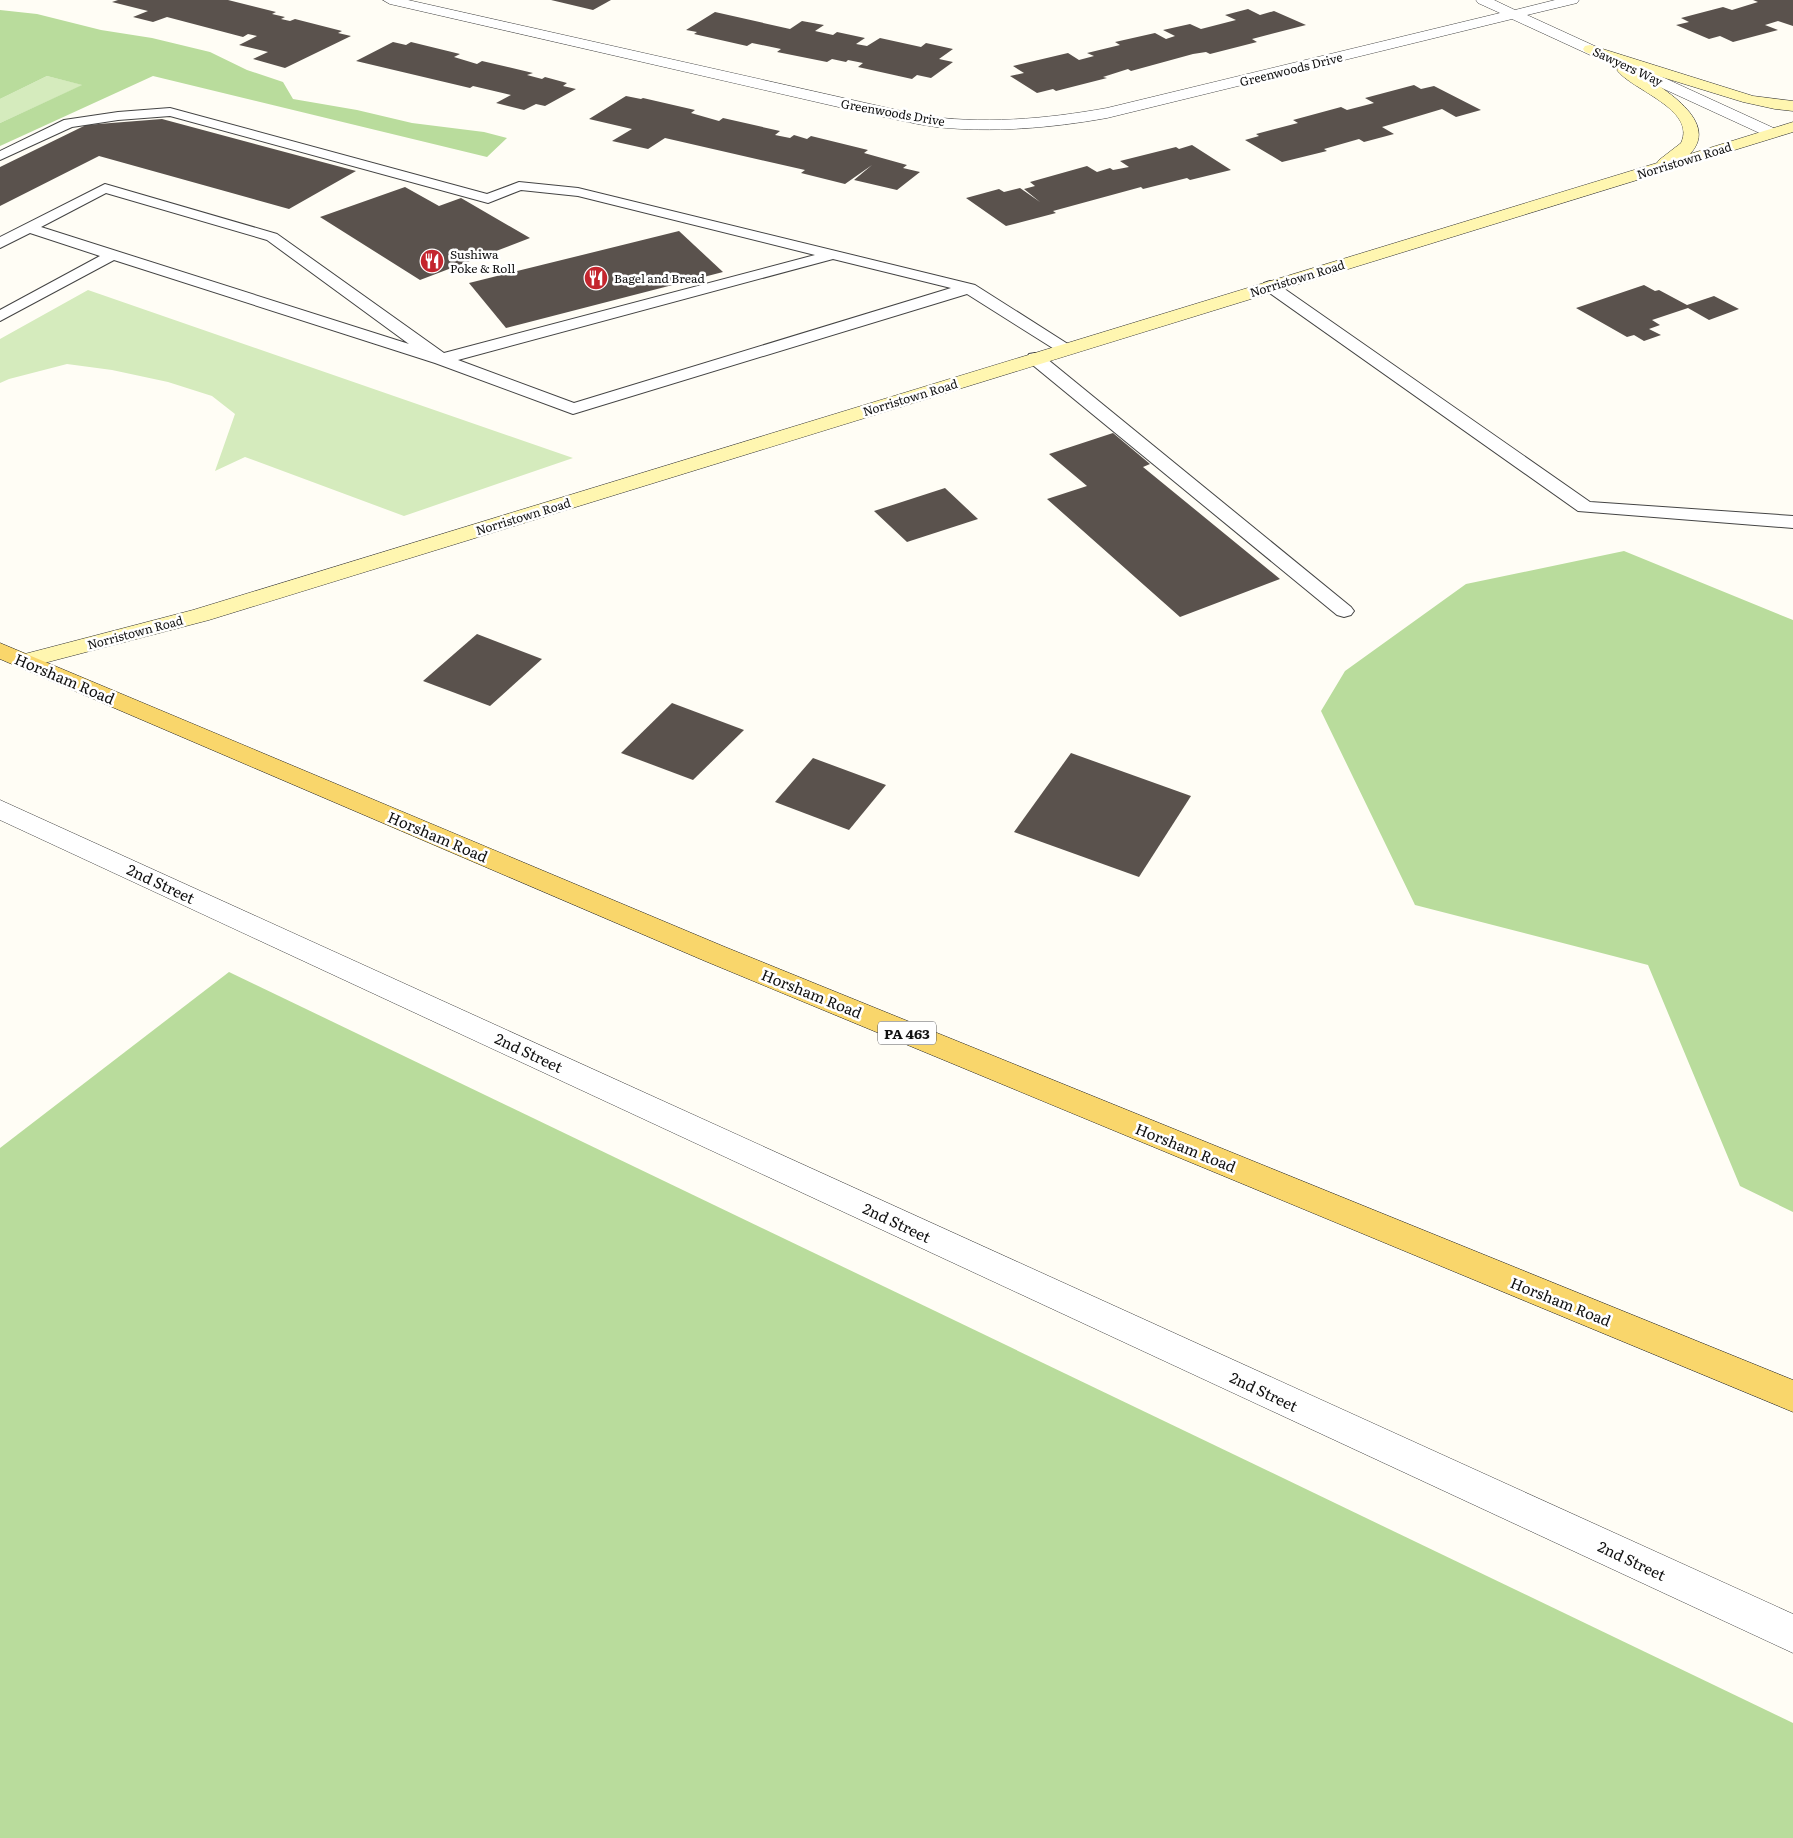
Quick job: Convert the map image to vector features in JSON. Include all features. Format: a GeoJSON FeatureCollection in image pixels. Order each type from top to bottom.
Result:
{"type":"FeatureCollection","features":[{"type":"Feature","properties":{"kind":"main road"},"geometry":{"type":"LineString","coordinates":[[1590,49],[1758,102],[1778,106],[1793,106]]}},
{"type":"Feature","properties":{"kind":"main road"},"geometry":{"type":"LineString","coordinates":[[1590,49],[1666,98],[1687,120],[1691,128],[1691,139],[1682,151],[1655,169]]}},
{"type":"Feature","properties":{"kind":"main road","name":"Norristown Road"},"geometry":{"type":"LineString","coordinates":[[13,656],[201,615],[1793,127]]}},
{"type":"Feature","properties":{"kind":"main road","name":"Horsham Road"},"geometry":{"type":"LineString","coordinates":[[13,656],[716,954],[1793,1396]]}},
{"type":"Feature","properties":{"kind":"street","name":"Greenwoods Drive"},"geometry":{"type":"LineString","coordinates":[[390,0],[869,109],[936,122],[1010,125],[1063,121],[1107,113],[1572,0]]}},
{"type":"Feature","properties":{"kind":"street"},"geometry":{"type":"LineString","coordinates":[[425,7],[440,0]]}},
{"type":"Feature","properties":{"kind":"street","name":"Sawyers Way"},"geometry":{"type":"LineString","coordinates":[[1484,0],[1772,133]]}},
{"type":"Feature","properties":{"kind":"street","name":"2nd Street"},"geometry":{"type":"LineString","coordinates":[[0,809],[1793,1634]]}},
{"type":"Feature","properties":{"kind":"lane"},"geometry":{"type":"LineString","coordinates":[[0,156],[69,123],[118,116],[170,112],[488,198],[518,186],[578,192],[969,288],[1065,349]]}},
{"type":"Feature","properties":{"kind":"lane"},"geometry":{"type":"LineString","coordinates":[[0,243],[105,188],[272,237],[441,359]]}},
{"type":"Feature","properties":{"kind":"lane"},"geometry":{"type":"LineString","coordinates":[[28,228],[441,359],[573,409],[969,288]]}},
{"type":"Feature","properties":{"kind":"lane"},"geometry":{"type":"LineString","coordinates":[[0,316],[113,255]]}},
{"type":"Feature","properties":{"kind":"lane"},"geometry":{"type":"LineString","coordinates":[[441,359],[832,255]]}},
{"type":"Feature","properties":{"kind":"lane"},"geometry":{"type":"LineString","coordinates":[[1270,286],[1585,507],[1793,522]]}},
{"type":"Feature","properties":{"kind":"lane"},"geometry":{"type":"LineString","coordinates":[[1035,358],[1344,611]]}},
{"type":"Feature","properties":{"kind":"green space"},"geometry":{"type":"Polygon","coordinates":[[[0,10],[37,14],[101,30],[152,38],[210,52],[247,70],[283,82],[293,99],[357,110],[412,123],[484,132],[507,138],[487,157],[153,76],[0,146],[0,123],[82,85],[47,76],[0,99],[0,10]]]}},
{"type":"Feature","properties":{"kind":"green space"},"geometry":{"type":"Polygon","coordinates":[[[47,76],[83,85],[0,123],[0,99],[47,76]]]}},
{"type":"Feature","properties":{"kind":"green space"},"geometry":{"type":"Polygon","coordinates":[[[88,290],[573,458],[404,516],[245,457],[215,471],[235,414],[212,396],[168,382],[112,370],[67,364],[0,383],[0,339],[88,290]]]}},
{"type":"Feature","properties":{"kind":"green space"},"geometry":{"type":"Polygon","coordinates":[[[1624,551],[1793,620],[1793,1212],[1740,1186],[1648,965],[1415,905],[1321,711],[1345,671],[1466,584],[1624,551]]]}},
{"type":"Feature","properties":{"kind":"green space"},"geometry":{"type":"Polygon","coordinates":[[[229,972],[1793,1723],[1793,1838],[0,1838],[0,1148],[229,972]]]}},
{"type":"Feature","properties":{"kind":"building"},"geometry":{"type":"Polygon","coordinates":[[[118,0],[228,0],[276,12],[272,14],[285,17],[281,19],[290,21],[295,19],[342,31],[338,33],[351,36],[285,68],[253,59],[268,52],[239,45],[257,36],[248,34],[243,37],[167,17],[153,22],[133,17],[148,11],[112,2],[118,0]]]}},
{"type":"Feature","properties":{"kind":"building"},"geometry":{"type":"Polygon","coordinates":[[[551,0],[611,0],[593,10],[551,0]]]}},
{"type":"Feature","properties":{"kind":"building"},"geometry":{"type":"Polygon","coordinates":[[[1753,0],[1793,0],[1793,26],[1778,21],[1765,25],[1778,30],[1733,42],[1720,36],[1709,39],[1676,25],[1689,22],[1681,18],[1723,7],[1732,10],[1758,2],[1753,0]]]}},
{"type":"Feature","properties":{"kind":"building"},"geometry":{"type":"Polygon","coordinates":[[[1248,9],[1260,15],[1274,11],[1306,25],[1252,39],[1257,42],[1210,54],[1206,52],[1193,54],[1131,71],[1128,69],[1103,77],[1107,78],[1056,91],[1053,89],[1037,93],[1010,76],[1024,73],[1013,66],[1068,53],[1079,60],[1094,56],[1087,53],[1120,45],[1115,42],[1155,33],[1166,39],[1175,36],[1163,30],[1190,24],[1201,29],[1236,20],[1225,15],[1248,9]]]}},
{"type":"Feature","properties":{"kind":"building"},"geometry":{"type":"Polygon","coordinates":[[[715,12],[790,29],[802,21],[824,25],[815,31],[833,35],[837,32],[865,38],[856,44],[867,46],[880,38],[921,47],[926,43],[953,49],[939,59],[953,62],[931,78],[917,75],[912,79],[858,67],[863,63],[832,59],[827,62],[777,52],[781,49],[752,43],[747,46],[694,34],[697,32],[686,30],[715,12]]]}},
{"type":"Feature","properties":{"kind":"building"},"geometry":{"type":"Polygon","coordinates":[[[393,42],[406,45],[411,42],[460,54],[454,57],[477,64],[482,61],[533,73],[527,75],[542,79],[545,77],[567,83],[563,86],[576,89],[545,106],[536,104],[524,110],[496,103],[511,95],[473,86],[470,88],[356,61],[393,42]]]}},
{"type":"Feature","properties":{"kind":"building"},"geometry":{"type":"Polygon","coordinates":[[[1414,85],[1421,89],[1434,86],[1481,110],[1456,117],[1442,109],[1382,127],[1394,134],[1364,142],[1359,139],[1324,149],[1327,151],[1282,162],[1245,140],[1259,136],[1256,134],[1298,123],[1293,120],[1341,107],[1347,110],[1374,103],[1365,98],[1414,85]]]}},
{"type":"Feature","properties":{"kind":"building"},"geometry":{"type":"Polygon","coordinates":[[[626,96],[695,110],[691,113],[719,121],[723,118],[780,131],[775,135],[790,138],[794,135],[807,139],[811,136],[868,150],[864,153],[907,165],[903,168],[920,172],[897,190],[854,180],[872,165],[845,184],[801,173],[805,170],[665,138],[648,149],[612,141],[632,129],[589,119],[626,96]]]}},
{"type":"Feature","properties":{"kind":"building"},"geometry":{"type":"Polygon","coordinates":[[[162,119],[356,171],[289,209],[99,156],[0,206],[0,167],[86,125],[162,119]]]}},
{"type":"Feature","properties":{"kind":"building"},"geometry":{"type":"Polygon","coordinates":[[[1192,145],[1231,170],[1143,189],[1141,187],[1006,226],[966,198],[999,189],[1004,192],[1020,188],[1040,202],[1024,189],[1035,186],[1030,182],[1087,166],[1097,172],[1110,168],[1113,170],[1129,167],[1120,161],[1176,147],[1179,149],[1192,145]]]}},
{"type":"Feature","properties":{"kind":"building"},"geometry":{"type":"Polygon","coordinates":[[[405,187],[439,206],[461,198],[530,238],[420,280],[320,217],[405,187]]]}},
{"type":"Feature","properties":{"kind":"building","name":"Bagel and Bread"},"geometry":{"type":"Polygon","coordinates":[[[679,231],[723,272],[506,328],[469,283],[679,231]]]}},
{"type":"Feature","properties":{"kind":"building"},"geometry":{"type":"Polygon","coordinates":[[[1644,285],[1655,291],[1659,290],[1687,305],[1714,296],[1739,309],[1709,320],[1688,308],[1652,320],[1660,325],[1649,329],[1661,335],[1644,341],[1634,335],[1627,337],[1576,308],[1644,285]]]}},
{"type":"Feature","properties":{"kind":"building"},"geometry":{"type":"Polygon","coordinates":[[[1113,433],[1150,464],[1143,467],[1280,579],[1180,617],[1047,499],[1087,486],[1049,454],[1113,433]]]}},
{"type":"Feature","properties":{"kind":"building"},"geometry":{"type":"Polygon","coordinates":[[[945,488],[978,519],[907,542],[874,511],[945,488]]]}},
{"type":"Feature","properties":{"kind":"building"},"geometry":{"type":"Polygon","coordinates":[[[477,634],[542,659],[490,706],[423,681],[477,634]]]}},
{"type":"Feature","properties":{"kind":"building"},"geometry":{"type":"Polygon","coordinates":[[[672,703],[744,730],[693,780],[621,753],[672,703]]]}},
{"type":"Feature","properties":{"kind":"building"},"geometry":{"type":"Polygon","coordinates":[[[1071,753],[1191,796],[1139,877],[1014,832],[1071,753]]]}},
{"type":"Feature","properties":{"kind":"building"},"geometry":{"type":"Polygon","coordinates":[[[813,758],[886,785],[849,830],[775,802],[813,758]]]}},
{"type":"Feature","properties":{"kind":"place","name":"Sushiwa Poke & Roll"},"geometry":{"type":"Point","coordinates":[432,261]}},
{"type":"Feature","properties":{"kind":"place","name":"Bagel and Bread"},"geometry":{"type":"Point","coordinates":[596,278]}}]}
